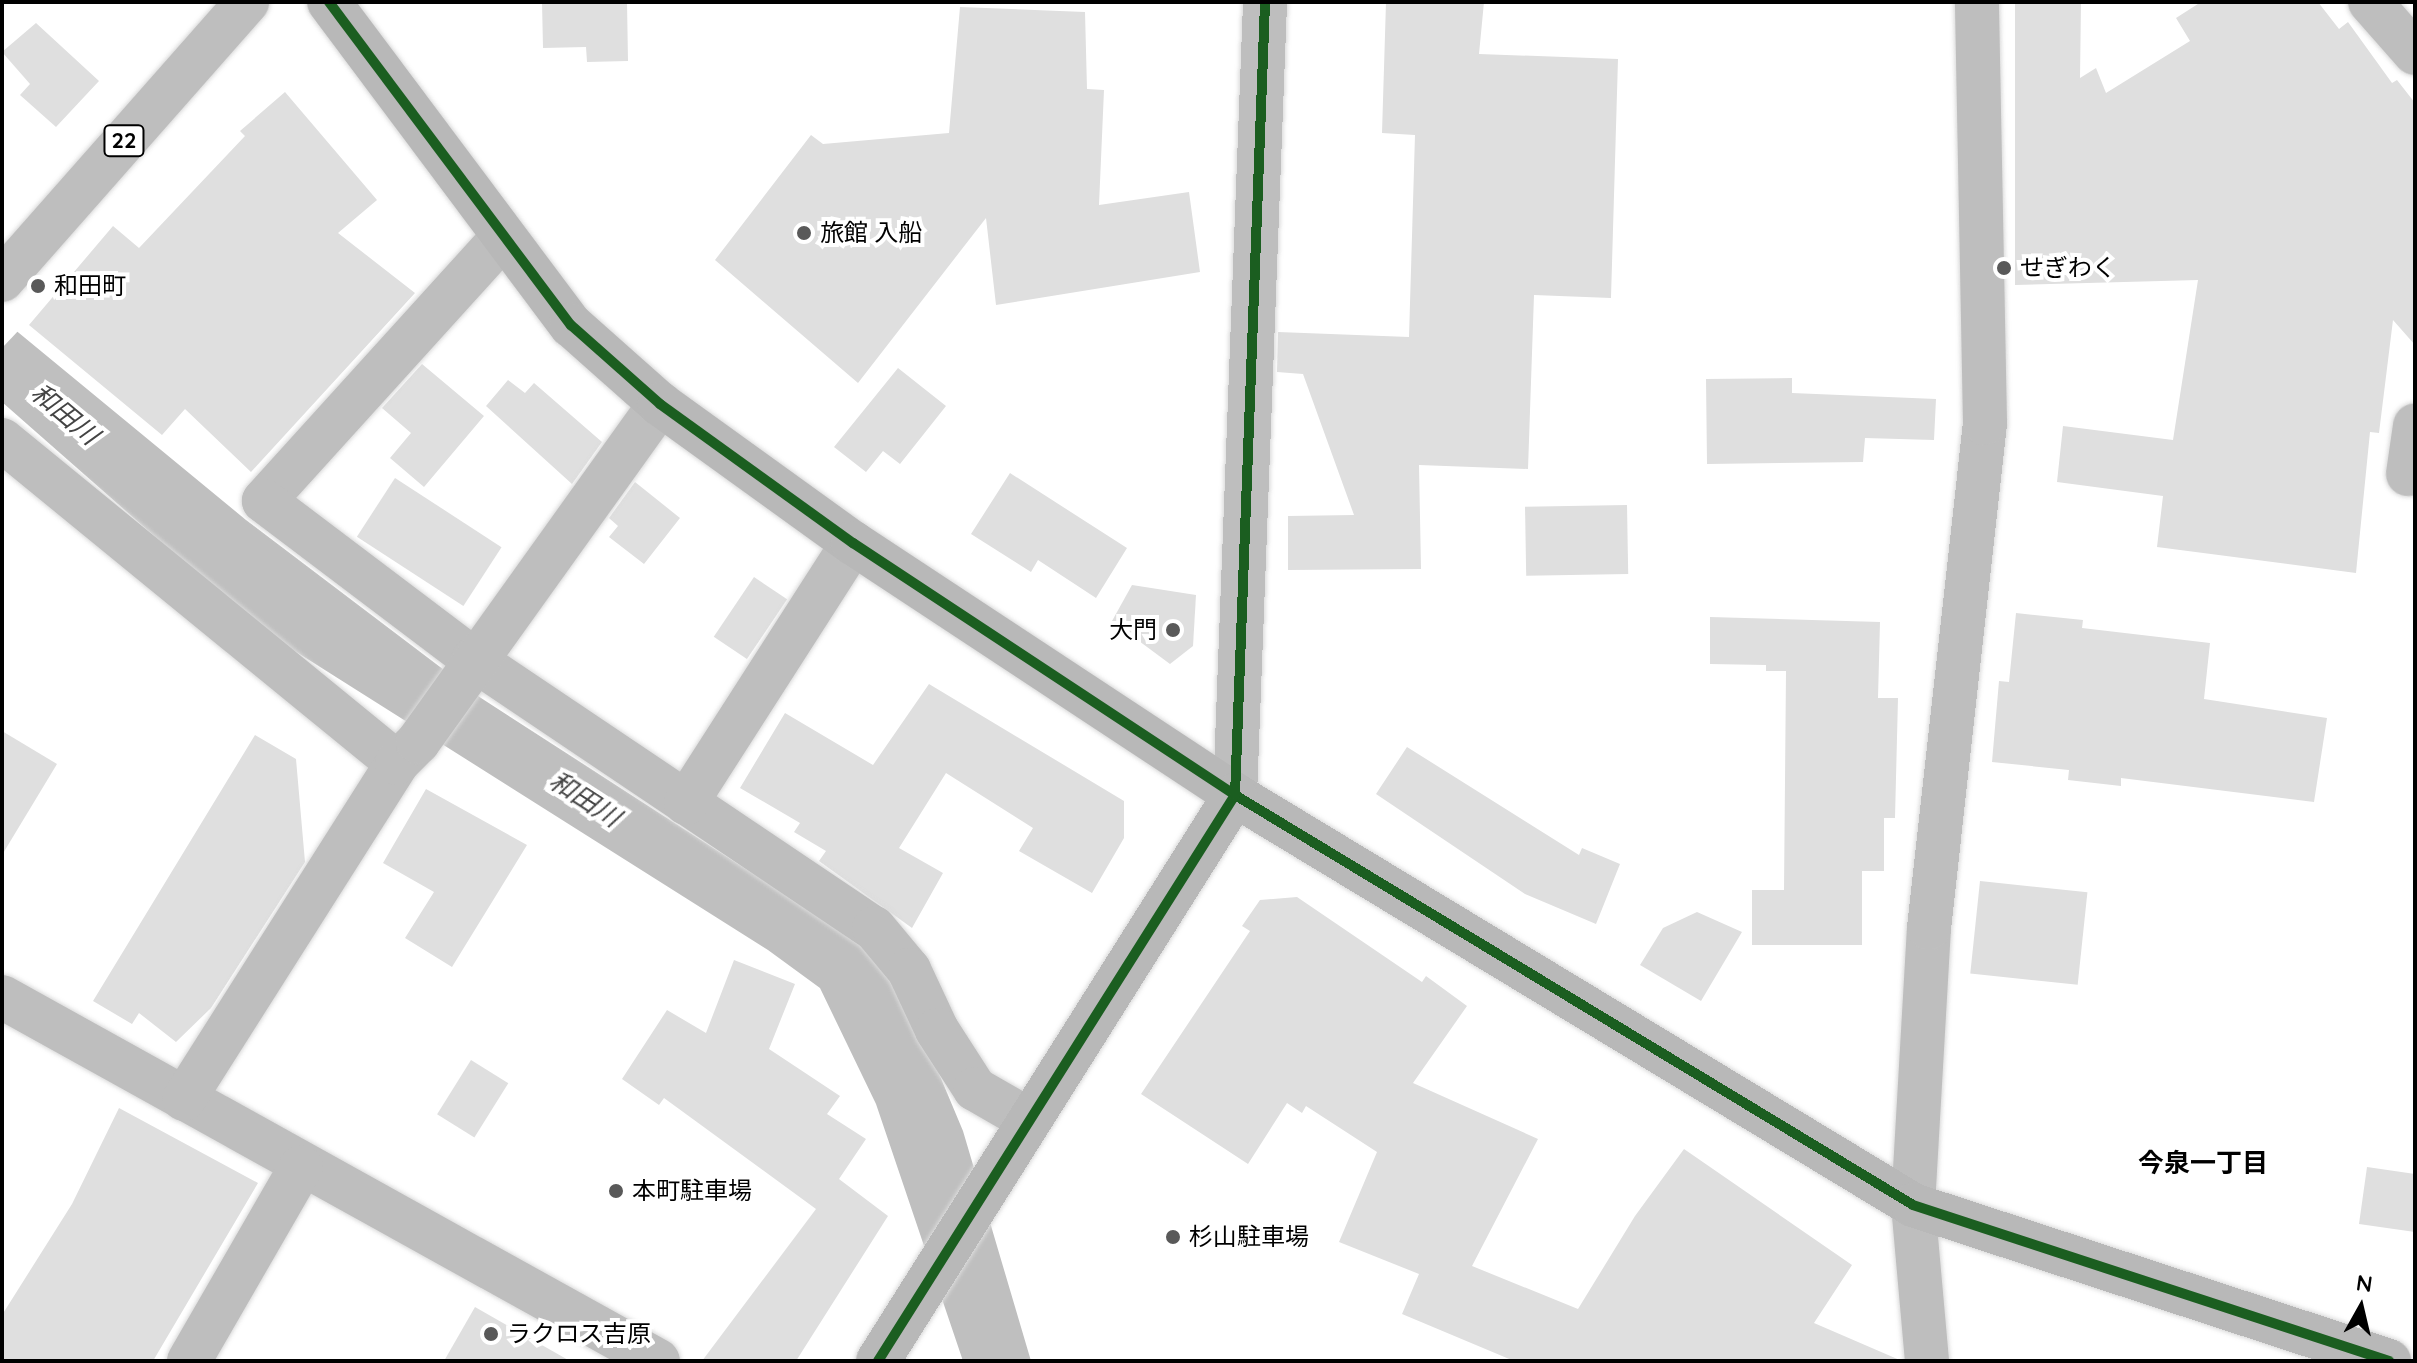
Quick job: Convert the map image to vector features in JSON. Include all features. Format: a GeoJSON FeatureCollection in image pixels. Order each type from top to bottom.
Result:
{"type":"FeatureCollection","features":[{"type":"Feature","properties":{"kind":"street","name":"22"},"geometry":{"type":"LineString","coordinates":[[2,280],[247,2]]}},
{"type":"Feature","properties":{"kind":"street"},"geometry":{"type":"LineString","coordinates":[[329,2],[571,325],[660,404],[853,543],[1235,795],[1913,1205],[2389,1361]]}},
{"type":"Feature","properties":{"kind":"street"},"geometry":{"type":"LineString","coordinates":[[878,1361],[1235,795],[1265,2]]}},
{"type":"Feature","properties":{"kind":"street"},"geometry":{"type":"LineString","coordinates":[[1927,1361],[1913,1205],[1929,928],[1985,423],[1977,2]]}},
{"type":"Feature","properties":{"kind":"street"},"geometry":{"type":"LineString","coordinates":[[2370,2],[2415,53]]}},
{"type":"Feature","properties":{"kind":"street"},"geometry":{"type":"LineString","coordinates":[[503,237],[264,501],[469,666],[686,803],[874,928],[909,970],[937,1030],[975,1089],[1029,1120]]}},
{"type":"Feature","properties":{"kind":"street"},"geometry":{"type":"LineString","coordinates":[[184,1099],[408,752],[660,404]]}},
{"type":"Feature","properties":{"kind":"street"},"geometry":{"type":"LineString","coordinates":[[2408,474],[2415,426]]}},
{"type":"Feature","properties":{"kind":"street"},"geometry":{"type":"LineString","coordinates":[[2,440],[408,752]]}},
{"type":"Feature","properties":{"kind":"street"},"geometry":{"type":"LineString","coordinates":[[686,803],[853,543]]}},
{"type":"Feature","properties":{"kind":"street"},"geometry":{"type":"LineString","coordinates":[[2,997],[301,1167],[658,1361]]}},
{"type":"Feature","properties":{"kind":"street"},"geometry":{"type":"LineString","coordinates":[[189,1361],[301,1167]]}},
{"type":"Feature","properties":{"kind":"water","name":"和田川"},"geometry":{"type":"Polygon","coordinates":[[[2,319],[246,520],[481,698],[856,940],[909,1002],[963,1131],[1031,1361],[963,1361],[876,1104],[820,988],[768,950],[260,629],[2,402],[2,319]]]}},
{"type":"Feature","properties":{"kind":"pier"},"geometry":{"type":"Polygon","coordinates":[[[2,315],[20,329],[2,348],[2,315]]]}},
{"type":"Feature","properties":{"kind":"building"},"geometry":{"type":"Polygon","coordinates":[[[542,2],[627,2],[628,61],[587,62],[586,47],[543,48],[542,2]]]}},
{"type":"Feature","properties":{"kind":"building"},"geometry":{"type":"Polygon","coordinates":[[[1386,2],[1484,2],[1479,54],[1618,59],[1611,298],[1534,295],[1528,469],[1419,465],[1421,569],[1288,570],[1288,516],[1354,515],[1303,374],[1277,372],[1278,332],[1409,337],[1415,135],[1382,133],[1386,2]]]}},
{"type":"Feature","properties":{"kind":"building"},"geometry":{"type":"Polygon","coordinates":[[[2015,2],[2081,2],[2080,78],[2096,68],[2106,93],[2190,41],[2176,18],[2201,2],[2318,2],[2339,29],[2348,22],[2392,83],[2397,80],[2415,103],[2415,345],[2393,320],[2379,433],[2370,432],[2356,573],[2157,547],[2163,496],[2057,482],[2063,426],[2173,440],[2198,280],[2015,285],[2015,2]]]}},
{"type":"Feature","properties":{"kind":"building"},"geometry":{"type":"Polygon","coordinates":[[[960,7],[1085,12],[1087,89],[1104,90],[1099,205],[1189,192],[1200,272],[996,305],[986,218],[858,383],[715,260],[811,135],[823,144],[949,133],[960,7]]]}},
{"type":"Feature","properties":{"kind":"building"},"geometry":{"type":"Polygon","coordinates":[[[36,23],[99,81],[56,127],[20,95],[30,84],[2,52],[36,23]]]}},
{"type":"Feature","properties":{"kind":"building"},"geometry":{"type":"Polygon","coordinates":[[[285,92],[377,200],[338,233],[415,293],[251,472],[185,409],[162,435],[29,325],[113,226],[139,248],[245,136],[240,131],[285,92]]]}},
{"type":"Feature","properties":{"kind":"building"},"geometry":{"type":"Polygon","coordinates":[[[422,364],[484,416],[424,487],[390,458],[411,433],[382,408],[422,364]]]}},
{"type":"Feature","properties":{"kind":"building"},"geometry":{"type":"Polygon","coordinates":[[[898,368],[946,406],[900,464],[883,451],[866,472],[834,447],[898,368]]]}},
{"type":"Feature","properties":{"kind":"building"},"geometry":{"type":"Polygon","coordinates":[[[1792,378],[1792,393],[1936,399],[1934,440],[1865,438],[1863,462],[1707,464],[1706,379],[1792,378]]]}},
{"type":"Feature","properties":{"kind":"building"},"geometry":{"type":"Polygon","coordinates":[[[508,380],[525,393],[534,383],[602,442],[572,484],[486,406],[508,380]]]}},
{"type":"Feature","properties":{"kind":"building"},"geometry":{"type":"Polygon","coordinates":[[[1010,473],[1127,548],[1096,598],[1038,560],[1031,572],[971,534],[1010,473]]]}},
{"type":"Feature","properties":{"kind":"building"},"geometry":{"type":"Polygon","coordinates":[[[395,478],[502,547],[463,606],[357,537],[395,478]]]}},
{"type":"Feature","properties":{"kind":"building"},"geometry":{"type":"Polygon","coordinates":[[[635,482],[680,518],[644,564],[609,537],[618,526],[609,518],[635,482]]]}},
{"type":"Feature","properties":{"kind":"building"},"geometry":{"type":"Polygon","coordinates":[[[1627,505],[1628,574],[1526,576],[1525,507],[1627,505]]]}},
{"type":"Feature","properties":{"kind":"building"},"geometry":{"type":"Polygon","coordinates":[[[754,577],[787,599],[747,659],[714,637],[754,577]]]}},
{"type":"Feature","properties":{"kind":"building"},"geometry":{"type":"Polygon","coordinates":[[[1132,585],[1196,595],[1193,646],[1170,664],[1112,621],[1132,585]]]}},
{"type":"Feature","properties":{"kind":"building"},"geometry":{"type":"Polygon","coordinates":[[[2016,613],[2083,620],[2082,628],[2210,643],[2204,699],[2327,718],[2314,802],[2121,778],[2121,786],[2068,780],[2069,770],[1992,762],[1999,681],[2009,682],[2016,613]]]}},
{"type":"Feature","properties":{"kind":"building"},"geometry":{"type":"Polygon","coordinates":[[[1710,617],[1880,622],[1878,698],[1898,698],[1895,818],[1884,818],[1884,871],[1862,871],[1862,945],[1752,945],[1752,890],[1784,890],[1786,671],[1766,671],[1766,665],[1710,664],[1710,617]]]}},
{"type":"Feature","properties":{"kind":"building"},"geometry":{"type":"Polygon","coordinates":[[[929,684],[1124,801],[1124,838],[1092,893],[1019,851],[1033,828],[946,773],[899,848],[943,873],[912,928],[819,861],[826,851],[794,832],[800,823],[740,788],[785,713],[873,765],[929,684]]]}},
{"type":"Feature","properties":{"kind":"building"},"geometry":{"type":"Polygon","coordinates":[[[2,731],[57,764],[2,855],[2,731]]]}},
{"type":"Feature","properties":{"kind":"building"},"geometry":{"type":"Polygon","coordinates":[[[255,735],[296,759],[305,862],[211,1008],[176,1042],[139,1013],[132,1024],[93,1001],[255,735]]]}},
{"type":"Feature","properties":{"kind":"building"},"geometry":{"type":"Polygon","coordinates":[[[1407,747],[1579,855],[1582,848],[1620,864],[1596,924],[1525,894],[1376,794],[1407,747]]]}},
{"type":"Feature","properties":{"kind":"building"},"geometry":{"type":"Polygon","coordinates":[[[426,789],[527,845],[452,967],[405,938],[434,892],[383,863],[426,789]]]}},
{"type":"Feature","properties":{"kind":"building"},"geometry":{"type":"Polygon","coordinates":[[[1980,881],[2087,892],[2078,985],[1970,973],[1980,881]]]}},
{"type":"Feature","properties":{"kind":"building"},"geometry":{"type":"Polygon","coordinates":[[[1297,897],[1422,982],[1426,976],[1467,1006],[1413,1083],[1538,1139],[1472,1266],[1578,1309],[1635,1216],[1684,1149],[1852,1265],[1814,1323],[1902,1361],[1514,1361],[1402,1314],[1419,1274],[1339,1242],[1377,1152],[1306,1106],[1302,1113],[1287,1103],[1248,1164],[1141,1094],[1250,931],[1242,926],[1260,900],[1297,897]]]}},
{"type":"Feature","properties":{"kind":"building"},"geometry":{"type":"Polygon","coordinates":[[[1697,912],[1742,932],[1701,1001],[1640,965],[1663,928],[1697,912]]]}},
{"type":"Feature","properties":{"kind":"building"},"geometry":{"type":"Polygon","coordinates":[[[734,960],[795,984],[769,1049],[840,1096],[827,1114],[866,1139],[839,1179],[888,1216],[796,1361],[702,1361],[816,1209],[664,1098],[659,1105],[622,1079],[667,1010],[706,1033],[734,960]]]}},
{"type":"Feature","properties":{"kind":"building"},"geometry":{"type":"Polygon","coordinates":[[[471,1060],[508,1083],[474,1138],[437,1114],[471,1060]]]}},
{"type":"Feature","properties":{"kind":"building"},"geometry":{"type":"Polygon","coordinates":[[[119,1108],[258,1183],[153,1361],[2,1361],[2,1315],[72,1204],[119,1108]]]}},
{"type":"Feature","properties":{"kind":"building"},"geometry":{"type":"Polygon","coordinates":[[[2367,1167],[2415,1174],[2415,1232],[2359,1224],[2367,1167]]]}},
{"type":"Feature","properties":{"kind":"building","name":"ラクロス吉原"},"geometry":{"type":"Polygon","coordinates":[[[475,1307],[570,1361],[444,1361],[475,1307]]]}},
{"type":"Feature","properties":{"kind":"cycle path"},"geometry":{"type":"LineString","coordinates":[[329,2],[571,325],[660,404],[853,543],[1235,795],[1913,1205],[2389,1361]]}},
{"type":"Feature","properties":{"kind":"cycle path"},"geometry":{"type":"LineString","coordinates":[[878,1361],[1235,795],[1265,2]]}},
{"type":"Feature","properties":{"kind":"place","name":"旅館 入船"},"geometry":{"type":"Point","coordinates":[804,233]}},
{"type":"Feature","properties":{"kind":"place","name":"せぎわく"},"geometry":{"type":"Point","coordinates":[2004,268]}},
{"type":"Feature","properties":{"kind":"place","name":"和田町"},"geometry":{"type":"Point","coordinates":[38,286]}},
{"type":"Feature","properties":{"kind":"place","name":"大門"},"geometry":{"type":"Point","coordinates":[1173,630]}},
{"type":"Feature","properties":{"kind":"place","name":"本町駐車場"},"geometry":{"type":"Point","coordinates":[616,1191]}},
{"type":"Feature","properties":{"kind":"place","name":"杉山駐車場"},"geometry":{"type":"Point","coordinates":[1173,1237]}},
{"type":"Feature","properties":{"kind":"place","name":"ラクロス吉原"},"geometry":{"type":"Point","coordinates":[491,1334]}},
{"type":"Feature","properties":{"kind":"district","name":"今泉一丁目"},"geometry":{"type":"Point","coordinates":[2203,1163]}}]}
